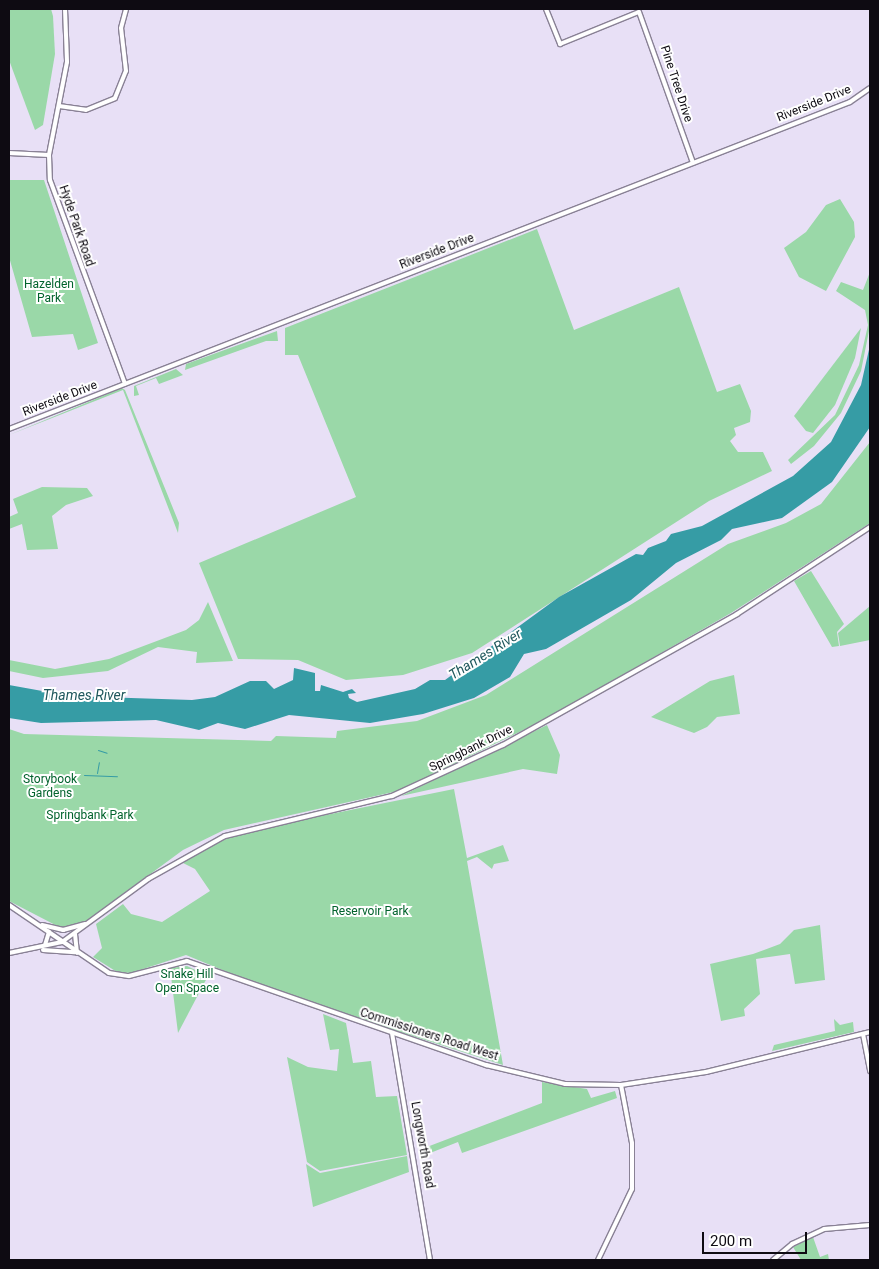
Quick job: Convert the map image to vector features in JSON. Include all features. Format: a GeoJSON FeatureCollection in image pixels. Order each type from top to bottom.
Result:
{"type":"FeatureCollection","features":[{"type":"Feature","properties":{"kind":"main road","name":"Hyde Park Road"},"geometry":{"type":"LineString","coordinates":[[65,9],[67,62],[49,155],[54,200],[125,384]]}},
{"type":"Feature","properties":{"kind":"main road"},"geometry":{"type":"LineString","coordinates":[[58,106],[86,110],[115,98],[126,71],[121,28],[126,9]]}},
{"type":"Feature","properties":{"kind":"main road","name":"Pine Tree Drive"},"geometry":{"type":"LineString","coordinates":[[546,9],[560,44],[639,12],[693,163]]}},
{"type":"Feature","properties":{"kind":"main road","name":"Riverside Drive"},"geometry":{"type":"LineString","coordinates":[[9,429],[850,102],[870,88]]}},
{"type":"Feature","properties":{"kind":"main road"},"geometry":{"type":"LineString","coordinates":[[9,153],[49,155]]}},
{"type":"Feature","properties":{"kind":"main road","name":"Springbank Drive"},"geometry":{"type":"LineString","coordinates":[[32,950],[62,942],[190,852],[224,836],[392,796],[503,745],[737,614],[870,527]]}},
{"type":"Feature","properties":{"kind":"main road","name":"Commissioners Road West"},"geometry":{"type":"LineString","coordinates":[[9,905],[78,953],[116,975],[142,974],[165,963],[187,961],[392,1033],[532,1077],[565,1084],[621,1085],[706,1072],[870,1032]]}},
{"type":"Feature","properties":{"kind":"main road"},"geometry":{"type":"LineString","coordinates":[[24,915],[64,930],[95,919]]}},
{"type":"Feature","properties":{"kind":"main road"},"geometry":{"type":"LineString","coordinates":[[32,950],[48,944],[49,932]]}},
{"type":"Feature","properties":{"kind":"main road"},"geometry":{"type":"LineString","coordinates":[[9,953],[32,950],[78,953],[75,934]]}},
{"type":"Feature","properties":{"kind":"main road","name":"Longworth Road"},"geometry":{"type":"LineString","coordinates":[[392,1033],[430,1260]]}},
{"type":"Feature","properties":{"kind":"main road"},"geometry":{"type":"LineString","coordinates":[[864,1034],[870,1071]]}},
{"type":"Feature","properties":{"kind":"main road"},"geometry":{"type":"LineString","coordinates":[[598,1260],[632,1189],[632,1143],[621,1085]]}},
{"type":"Feature","properties":{"kind":"main road"},"geometry":{"type":"LineString","coordinates":[[773,1260],[792,1244],[824,1229],[870,1225]]}},
{"type":"Feature","properties":{"kind":"green space"},"geometry":{"type":"Polygon","coordinates":[[[9,9],[51,9],[53,16],[55,54],[43,125],[35,130],[9,60],[9,9]]]}},
{"type":"Feature","properties":{"kind":"green space","name":"Hazelden Park"},"geometry":{"type":"Polygon","coordinates":[[[9,180],[44,180],[98,343],[78,350],[73,334],[32,337],[9,257],[9,180]]]}},
{"type":"Feature","properties":{"kind":"green space"},"geometry":{"type":"Polygon","coordinates":[[[840,199],[854,222],[855,237],[826,291],[799,277],[784,248],[806,232],[826,205],[840,199]]]}},
{"type":"Feature","properties":{"kind":"green space"},"geometry":{"type":"Polygon","coordinates":[[[537,229],[574,330],[679,287],[717,392],[740,384],[751,411],[750,422],[734,428],[736,435],[730,441],[738,452],[763,452],[772,471],[709,501],[472,653],[403,675],[346,680],[298,660],[238,659],[199,563],[356,497],[298,355],[285,355],[285,328],[537,229]]]}},
{"type":"Feature","properties":{"kind":"green space"},"geometry":{"type":"Polygon","coordinates":[[[870,272],[870,326],[861,371],[841,413],[814,446],[791,464],[788,460],[835,415],[859,365],[868,325],[865,310],[836,291],[841,282],[863,290],[870,272]]]}},
{"type":"Feature","properties":{"kind":"green space"},"geometry":{"type":"Polygon","coordinates":[[[861,328],[855,358],[835,405],[813,433],[806,431],[794,416],[861,328]]]}},
{"type":"Feature","properties":{"kind":"green space"},"geometry":{"type":"Polygon","coordinates":[[[277,331],[278,341],[266,341],[185,370],[186,364],[277,331]]]}},
{"type":"Feature","properties":{"kind":"green space"},"geometry":{"type":"Polygon","coordinates":[[[176,369],[183,375],[159,384],[156,378],[136,386],[139,395],[134,396],[134,386],[176,369]]]}},
{"type":"Feature","properties":{"kind":"green space"},"geometry":{"type":"Polygon","coordinates":[[[122,388],[125,390],[179,523],[178,533],[123,390],[9,435],[122,388]]]}},
{"type":"Feature","properties":{"kind":"green space","name":"Springbank Park"},"geometry":{"type":"Polygon","coordinates":[[[870,442],[870,523],[731,613],[542,721],[398,791],[224,830],[183,850],[81,925],[63,929],[9,901],[9,729],[24,734],[271,741],[276,736],[336,738],[337,731],[417,721],[486,695],[728,544],[786,523],[821,504],[870,442]]]}},
{"type":"Feature","properties":{"kind":"green space"},"geometry":{"type":"Polygon","coordinates":[[[42,487],[87,488],[93,496],[66,505],[52,516],[58,549],[27,550],[22,524],[9,529],[9,517],[18,513],[13,499],[42,487]]]}},
{"type":"Feature","properties":{"kind":"green space"},"geometry":{"type":"Polygon","coordinates":[[[811,571],[844,624],[837,632],[839,646],[832,647],[794,581],[811,571]]]}},
{"type":"Feature","properties":{"kind":"green space"},"geometry":{"type":"Polygon","coordinates":[[[208,602],[233,661],[196,663],[197,652],[158,647],[108,671],[43,678],[9,671],[9,660],[55,669],[109,659],[186,630],[199,620],[208,602]]]}},
{"type":"Feature","properties":{"kind":"green space"},"geometry":{"type":"Polygon","coordinates":[[[870,606],[870,640],[840,646],[838,633],[870,606]]]}},
{"type":"Feature","properties":{"kind":"green space"},"geometry":{"type":"Polygon","coordinates":[[[734,675],[740,714],[717,717],[707,727],[694,733],[651,717],[710,681],[734,675]]]}},
{"type":"Feature","properties":{"kind":"green space"},"geometry":{"type":"Polygon","coordinates":[[[547,725],[560,755],[557,774],[523,769],[401,796],[547,725]]]}},
{"type":"Feature","properties":{"kind":"green space","name":"Reservoir Park"},"geometry":{"type":"Polygon","coordinates":[[[454,789],[467,858],[503,845],[509,861],[494,864],[492,869],[477,857],[467,861],[503,1065],[273,991],[186,955],[131,973],[117,972],[93,957],[102,948],[96,924],[123,904],[131,914],[162,922],[210,891],[195,869],[181,862],[219,842],[242,832],[454,789]]]}},
{"type":"Feature","properties":{"kind":"green space"},"geometry":{"type":"Polygon","coordinates":[[[820,925],[825,980],[795,984],[790,954],[756,959],[760,994],[744,1009],[745,1016],[721,1021],[710,964],[753,954],[780,944],[794,930],[820,925]]]}},
{"type":"Feature","properties":{"kind":"green space","name":"Snake Hill Open Space"},"geometry":{"type":"Polygon","coordinates":[[[187,966],[208,976],[178,1033],[170,968],[187,966]]]}},
{"type":"Feature","properties":{"kind":"green space"},"geometry":{"type":"Polygon","coordinates":[[[323,1014],[346,1023],[353,1063],[371,1061],[376,1097],[397,1096],[407,1155],[320,1171],[307,1162],[287,1057],[308,1067],[337,1071],[339,1049],[330,1050],[323,1014]]]}},
{"type":"Feature","properties":{"kind":"green space"},"geometry":{"type":"Polygon","coordinates":[[[834,1019],[840,1025],[853,1022],[854,1032],[772,1051],[774,1045],[835,1031],[834,1019]]]}},
{"type":"Feature","properties":{"kind":"green space"},"geometry":{"type":"Polygon","coordinates":[[[542,1082],[587,1089],[591,1098],[615,1091],[617,1098],[462,1153],[458,1142],[420,1157],[419,1150],[542,1103],[542,1082]]]}},
{"type":"Feature","properties":{"kind":"green space"},"geometry":{"type":"Polygon","coordinates":[[[407,1156],[409,1172],[313,1207],[306,1164],[320,1173],[407,1156]]]}},
{"type":"Feature","properties":{"kind":"green space"},"geometry":{"type":"Polygon","coordinates":[[[813,1237],[820,1257],[828,1254],[829,1260],[801,1260],[793,1247],[813,1237]]]}},
{"type":"Feature","properties":{"kind":"water","name":"Thames River"},"geometry":{"type":"Polygon","coordinates":[[[870,345],[870,427],[832,482],[782,518],[732,529],[721,540],[676,563],[631,600],[546,649],[524,654],[510,677],[474,698],[423,714],[370,723],[289,715],[245,729],[218,723],[199,730],[156,720],[41,723],[9,718],[9,685],[70,696],[192,700],[215,697],[250,681],[266,681],[274,689],[293,680],[294,668],[315,673],[315,691],[320,691],[321,685],[343,692],[352,689],[356,693],[348,694],[349,698],[357,702],[415,689],[430,680],[445,680],[559,597],[636,554],[643,555],[648,548],[666,541],[671,534],[702,526],[793,476],[831,442],[861,385],[870,345]]]}},
{"type":"Feature","properties":{"kind":"waterway"},"geometry":{"type":"LineString","coordinates":[[98,750],[107,753]]}},
{"type":"Feature","properties":{"kind":"waterway"},"geometry":{"type":"LineString","coordinates":[[97,773],[99,762]]}},
{"type":"Feature","properties":{"kind":"waterway"},"geometry":{"type":"LineString","coordinates":[[38,778],[78,774]]}},
{"type":"Feature","properties":{"kind":"waterway"},"geometry":{"type":"LineString","coordinates":[[84,775],[117,776]]}},
{"type":"Feature","properties":{"kind":"park label","name":"Storybook Gardens"},"geometry":{"type":"Point","coordinates":[50,787]}}]}
